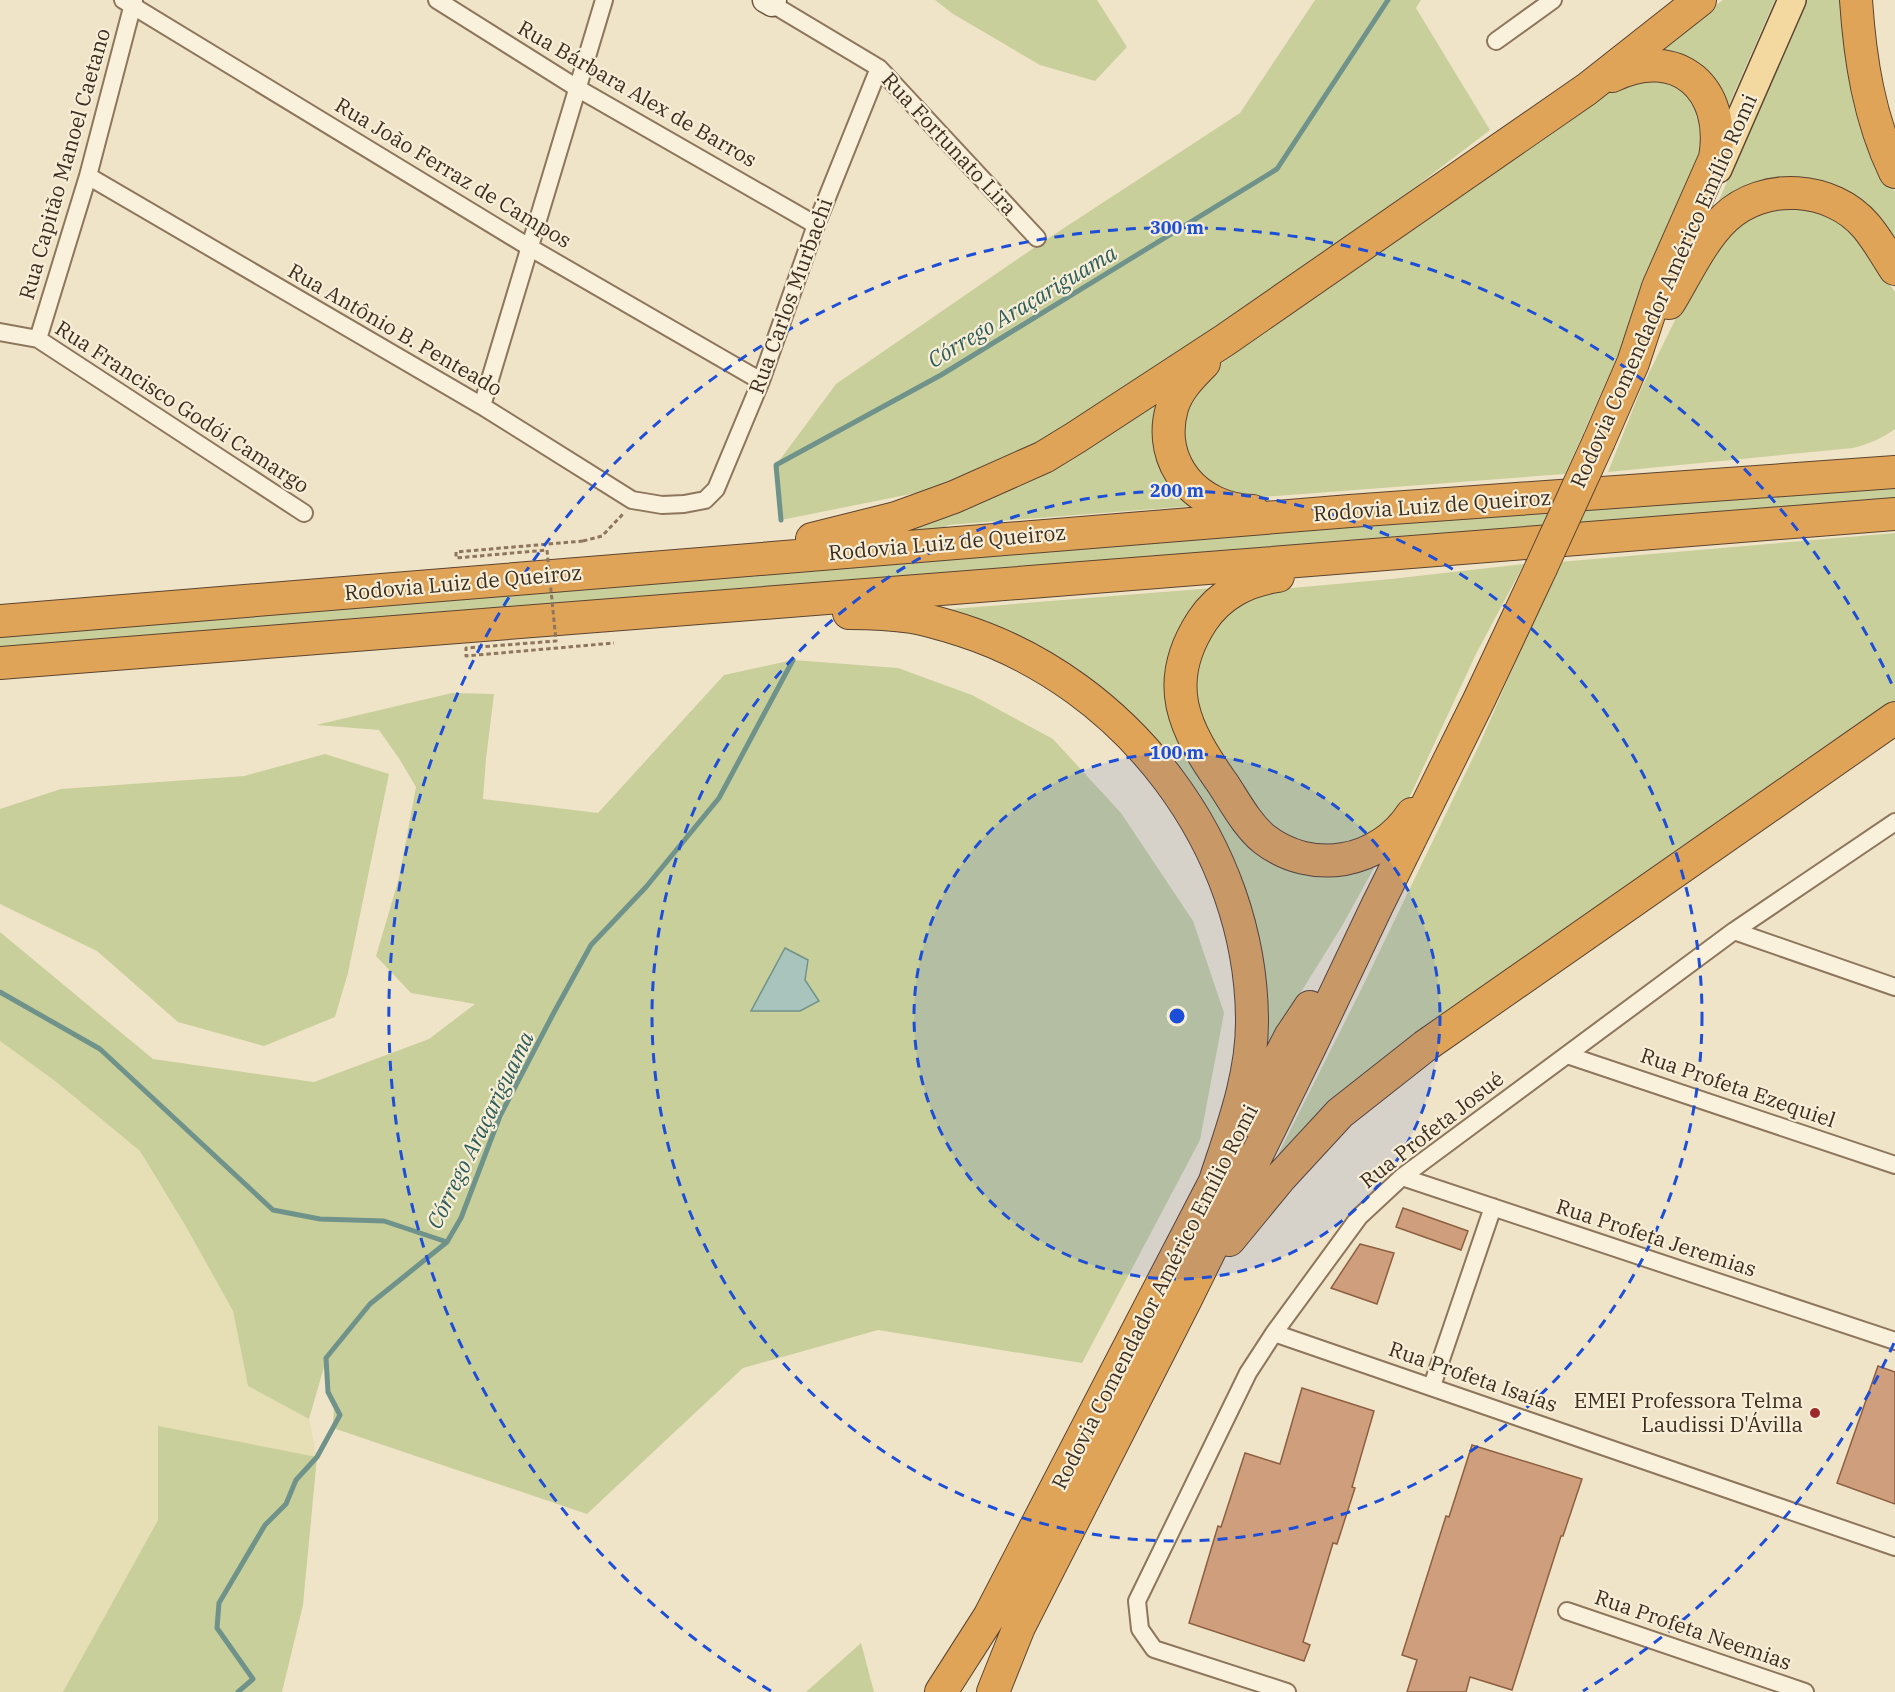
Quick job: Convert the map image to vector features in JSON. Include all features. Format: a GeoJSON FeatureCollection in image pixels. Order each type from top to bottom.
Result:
{"type":"FeatureCollection","features":[{"type":"Feature","properties":{"kind":"highway"},"geometry":{"type":"LineString","coordinates":[[430,585],[814,539],[896,518],[1008,474],[1044,457],[1225,340],[1587,89],[1700,0]]}},
{"type":"Feature","properties":{"kind":"highway"},"geometry":{"type":"LineString","coordinates":[[1856,0],[1858,38],[1866,87],[1887,155],[1895,172]]}},
{"type":"Feature","properties":{"kind":"highway"},"geometry":{"type":"LineString","coordinates":[[1587,89],[1633,67],[1662,65],[1676,69],[1698,85],[1706,94],[1717,121],[1718,142],[1715,158],[1658,287],[1633,363]]}},
{"type":"Feature","properties":{"kind":"highway"},"geometry":{"type":"LineString","coordinates":[[1633,363],[1712,233],[1725,218],[1747,202],[1794,193],[1831,200],[1866,226],[1895,268]]}},
{"type":"Feature","properties":{"kind":"highway"},"geometry":{"type":"LineString","coordinates":[[1225,340],[1189,379],[1178,394],[1172,409],[1169,430],[1170,447],[1180,474],[1189,485],[1211,501],[1241,511],[1350,512]]}},
{"type":"Feature","properties":{"kind":"highway","name":"Rodovia Comendador Américo Emílio Romi"},"geometry":{"type":"LineString","coordinates":[[993,1692],[1019,1627],[1186,1299],[1479,700],[1633,363]]}},
{"type":"Feature","properties":{"kind":"highway"},"geometry":{"type":"LineString","coordinates":[[1752,484],[1854,463],[1887,453],[1895,447]]}},
{"type":"Feature","properties":{"kind":"highway","name":"Rodovia Luiz de Queiroz"},"geometry":{"type":"LineString","coordinates":[[0,621],[1350,512],[1895,472]]}},
{"type":"Feature","properties":{"kind":"highway","name":"Rodovia Luiz de Queiroz"},"geometry":{"type":"LineString","coordinates":[[0,663],[1895,514]]}},
{"type":"Feature","properties":{"kind":"highway"},"geometry":{"type":"LineString","coordinates":[[1479,700],[1411,817],[1392,839],[1372,851],[1347,859],[1315,860],[1287,853],[1263,838],[1245,816],[1198,750],[1187,725],[1181,702],[1180,679],[1185,655],[1193,634],[1222,598],[1244,585],[1266,578],[1519,545]]}},
{"type":"Feature","properties":{"kind":"highway"},"geometry":{"type":"LineString","coordinates":[[599,615],[826,612],[914,617],[992,641],[1030,659],[1083,694],[1125,728],[1178,791],[1198,825],[1220,867],[1243,941],[1252,997],[1251,1052],[1241,1098],[1215,1180]]}},
{"type":"Feature","properties":{"kind":"highway"},"geometry":{"type":"LineString","coordinates":[[1186,1299],[1239,1226],[1340,1113],[1425,1046],[1895,718]]}},
{"type":"Feature","properties":{"kind":"highway","name":"Rodovia Comendador Américo Emílio Romi"},"geometry":{"type":"LineString","coordinates":[[941,1692],[989,1617],[1290,1037],[1377,906]]}},
{"type":"Feature","properties":{"kind":"main road","name":"Rodovia Comendador Américo Emílio Romi"},"geometry":{"type":"LineString","coordinates":[[1633,363],[1792,0]]}},
{"type":"Feature","properties":{"kind":"street","name":"Rua Bárbara Alex de Barros"},"geometry":{"type":"LineString","coordinates":[[437,0],[577,88],[816,225]]}},
{"type":"Feature","properties":{"kind":"street"},"geometry":{"type":"LineString","coordinates":[[482,406],[603,0]]}},
{"type":"Feature","properties":{"kind":"street"},"geometry":{"type":"LineString","coordinates":[[1496,41],[1553,0]]}},
{"type":"Feature","properties":{"kind":"street","name":"Rua Fortunato Lira"},"geometry":{"type":"LineString","coordinates":[[770,1],[879,68],[1037,238]]}},
{"type":"Feature","properties":{"kind":"street","name":"Rua Capitão Manoel Caetano"},"geometry":{"type":"LineString","coordinates":[[38,339],[88,176],[130,2]]}},
{"type":"Feature","properties":{"kind":"street","name":"Rua João Ferraz de Campos"},"geometry":{"type":"LineString","coordinates":[[130,2],[529,247],[761,381]]}},
{"type":"Feature","properties":{"kind":"street","name":"Rua Carlos Murbachi"},"geometry":{"type":"LineString","coordinates":[[684,504],[705,500],[716,489],[761,381],[816,225],[879,68]]}},
{"type":"Feature","properties":{"kind":"street","name":"Rua Antônio B. Penteado"},"geometry":{"type":"LineString","coordinates":[[88,176],[482,406],[632,500],[662,505],[684,504]]}},
{"type":"Feature","properties":{"kind":"street","name":"Rua Francisco Godói Camargo"},"geometry":{"type":"LineString","coordinates":[[0,332],[38,339],[304,513]]}},
{"type":"Feature","properties":{"kind":"street","name":"Rua Profeta Josué"},"geometry":{"type":"LineString","coordinates":[[1279,1690],[1154,1649],[1140,1629],[1137,1601],[1248,1373],[1274,1333],[1359,1217],[1402,1177],[1734,931],[1895,822]]}},
{"type":"Feature","properties":{"kind":"street"},"geometry":{"type":"LineString","coordinates":[[1734,931],[1895,987]]}},
{"type":"Feature","properties":{"kind":"street","name":"Rua Profeta Ezequiel"},"geometry":{"type":"LineString","coordinates":[[1567,1055],[1895,1165]]}},
{"type":"Feature","properties":{"kind":"street","name":"Rua Profeta Jeremias"},"geometry":{"type":"LineString","coordinates":[[1402,1177],[1895,1341]]}},
{"type":"Feature","properties":{"kind":"street"},"geometry":{"type":"LineString","coordinates":[[1432,1386],[1493,1207]]}},
{"type":"Feature","properties":{"kind":"street","name":"Rua Profeta Isaías"},"geometry":{"type":"LineString","coordinates":[[1274,1333],[1895,1547]]}},
{"type":"Feature","properties":{"kind":"street","name":"Rua Profeta Neemias"},"geometry":{"type":"LineString","coordinates":[[1567,1611],[1805,1692]]}},
{"type":"Feature","properties":{"kind":"path"},"geometry":{"type":"LineString","coordinates":[[614,644],[466,656],[466,648],[556,640],[547,550],[456,558],[456,552],[583,541],[602,536],[619,520],[632,500]]}},
{"type":"Feature","properties":{"kind":"shaded area"},"geometry":{"type":"Polygon","coordinates":[[[0,1041],[55,1081],[140,1151],[233,1311],[248,1386],[309,1419],[317,1457],[158,1427],[158,1520],[64,1692],[0,1692],[0,1041]]]}},
{"type":"Feature","properties":{"kind":"green space"},"geometry":{"type":"Polygon","coordinates":[[[935,0],[1097,0],[1127,47],[1095,81],[1040,65],[953,14],[935,0]]]}},
{"type":"Feature","properties":{"kind":"green space"},"geometry":{"type":"Polygon","coordinates":[[[1315,0],[1421,0],[1416,8],[1490,130],[1224,333],[1118,401],[951,486],[781,520],[776,465],[836,384],[1041,243],[1240,113],[1315,0]]]}},
{"type":"Feature","properties":{"kind":"green space"},"geometry":{"type":"Polygon","coordinates":[[[1723,0],[1775,0],[1724,116],[1641,57],[1723,0]]]}},
{"type":"Feature","properties":{"kind":"green space"},"geometry":{"type":"Polygon","coordinates":[[[1807,0],[1846,0],[1882,161],[1895,192],[1895,251],[1852,202],[1715,209],[1807,0]]]}},
{"type":"Feature","properties":{"kind":"green space"},"geometry":{"type":"Polygon","coordinates":[[[1661,75],[1698,98],[1705,160],[1565,474],[1236,499],[1215,491],[1182,453],[1181,416],[1205,376],[1265,330],[1604,92],[1661,75]]]}},
{"type":"Feature","properties":{"kind":"green space"},"geometry":{"type":"Polygon","coordinates":[[[1789,204],[1834,217],[1853,234],[1895,292],[1895,429],[1875,441],[1853,448],[1608,472],[1641,389],[1682,306],[1717,244],[1742,218],[1789,204]]]}},
{"type":"Feature","properties":{"kind":"green space"},"geometry":{"type":"Polygon","coordinates":[[[1159,398],[1193,506],[948,525],[943,529],[889,532],[1159,398]]]}},
{"type":"Feature","properties":{"kind":"green space"},"geometry":{"type":"Polygon","coordinates":[[[1895,480],[1895,503],[0,652],[0,634],[1895,480]]]}},
{"type":"Feature","properties":{"kind":"green space"},"geometry":{"type":"Polygon","coordinates":[[[1895,533],[1895,703],[1260,1190],[1359,994],[1481,741],[1559,562],[1895,533]]]}},
{"type":"Feature","properties":{"kind":"green space"},"geometry":{"type":"Polygon","coordinates":[[[1524,564],[1476,654],[1398,822],[1342,853],[1275,838],[1195,732],[1195,659],[1230,606],[1270,590],[1524,564]]]}},
{"type":"Feature","properties":{"kind":"green space"},"geometry":{"type":"Polygon","coordinates":[[[1225,587],[1173,658],[1255,843],[1381,855],[1342,926],[1257,1063],[1256,978],[1146,743],[914,612],[1225,587]]]}},
{"type":"Feature","properties":{"kind":"green space"},"geometry":{"type":"Polygon","coordinates":[[[793,660],[898,668],[972,695],[1053,739],[1121,813],[1193,921],[1224,1013],[1200,1140],[1082,1363],[878,1330],[743,1368],[587,1514],[333,1428],[334,1404],[327,1378],[326,1360],[309,1419],[248,1386],[233,1311],[140,1151],[55,1081],[0,1041],[0,932],[153,1059],[314,1082],[429,1039],[475,1004],[411,993],[376,956],[399,878],[416,787],[379,730],[316,725],[452,693],[494,694],[483,799],[598,813],[724,675],[793,660]]]}},
{"type":"Feature","properties":{"kind":"green space"},"geometry":{"type":"Polygon","coordinates":[[[325,754],[389,774],[348,973],[335,1017],[264,1046],[178,1022],[97,951],[0,904],[0,809],[61,789],[244,776],[325,754]]]}},
{"type":"Feature","properties":{"kind":"green space"},"geometry":{"type":"Polygon","coordinates":[[[158,1426],[317,1457],[303,1605],[282,1692],[63,1692],[158,1520],[158,1426]]]}},
{"type":"Feature","properties":{"kind":"green space"},"geometry":{"type":"Polygon","coordinates":[[[861,1643],[874,1692],[806,1692],[861,1643]]]}},
{"type":"Feature","properties":{"kind":"water"},"geometry":{"type":"Polygon","coordinates":[[[785,948],[808,960],[805,980],[819,1001],[800,1011],[751,1011],[785,948]]]}},
{"type":"Feature","properties":{"kind":"building"},"geometry":{"type":"Polygon","coordinates":[[[1403,1208],[1468,1231],[1461,1250],[1396,1227],[1403,1208]]]}},
{"type":"Feature","properties":{"kind":"building"},"geometry":{"type":"Polygon","coordinates":[[[1360,1244],[1394,1253],[1377,1304],[1331,1288],[1360,1244]]]}},
{"type":"Feature","properties":{"kind":"building"},"geometry":{"type":"Polygon","coordinates":[[[1878,1366],[1895,1372],[1895,1504],[1837,1483],[1878,1366]]]}},
{"type":"Feature","properties":{"kind":"building"},"geometry":{"type":"Polygon","coordinates":[[[1302,1388],[1374,1411],[1352,1487],[1355,1488],[1337,1544],[1333,1543],[1303,1642],[1310,1645],[1304,1661],[1189,1623],[1218,1526],[1221,1527],[1245,1453],[1280,1464],[1302,1388]]]}},
{"type":"Feature","properties":{"kind":"building"},"geometry":{"type":"Polygon","coordinates":[[[1472,1445],[1582,1479],[1563,1536],[1561,1536],[1512,1690],[1470,1677],[1466,1692],[1407,1692],[1417,1660],[1402,1655],[1446,1516],[1449,1517],[1472,1445]]]}},
{"type":"Feature","properties":{"kind":"waterway","name":"Córrego Araçariguama"},"geometry":{"type":"LineString","coordinates":[[781,520],[776,465],[941,375],[1277,169],[1388,0]]}},
{"type":"Feature","properties":{"kind":"waterway","name":"Córrego Araçariguama"},"geometry":{"type":"LineString","coordinates":[[238,1692],[253,1679],[217,1628],[219,1603],[265,1525],[286,1504],[296,1480],[317,1457],[340,1415],[328,1392],[326,1358],[370,1304],[447,1242],[461,1218],[500,1116],[591,945],[646,887],[719,798],[793,660]]}},
{"type":"Feature","properties":{"kind":"waterway"},"geometry":{"type":"LineString","coordinates":[[0,992],[100,1049],[273,1210],[320,1219],[384,1221],[447,1242]]}},
{"type":"Feature","properties":{"kind":"place","name":"EMEI Professora Telma Laudissi D'Ávilla"},"geometry":{"type":"Point","coordinates":[1815,1413]}}]}
